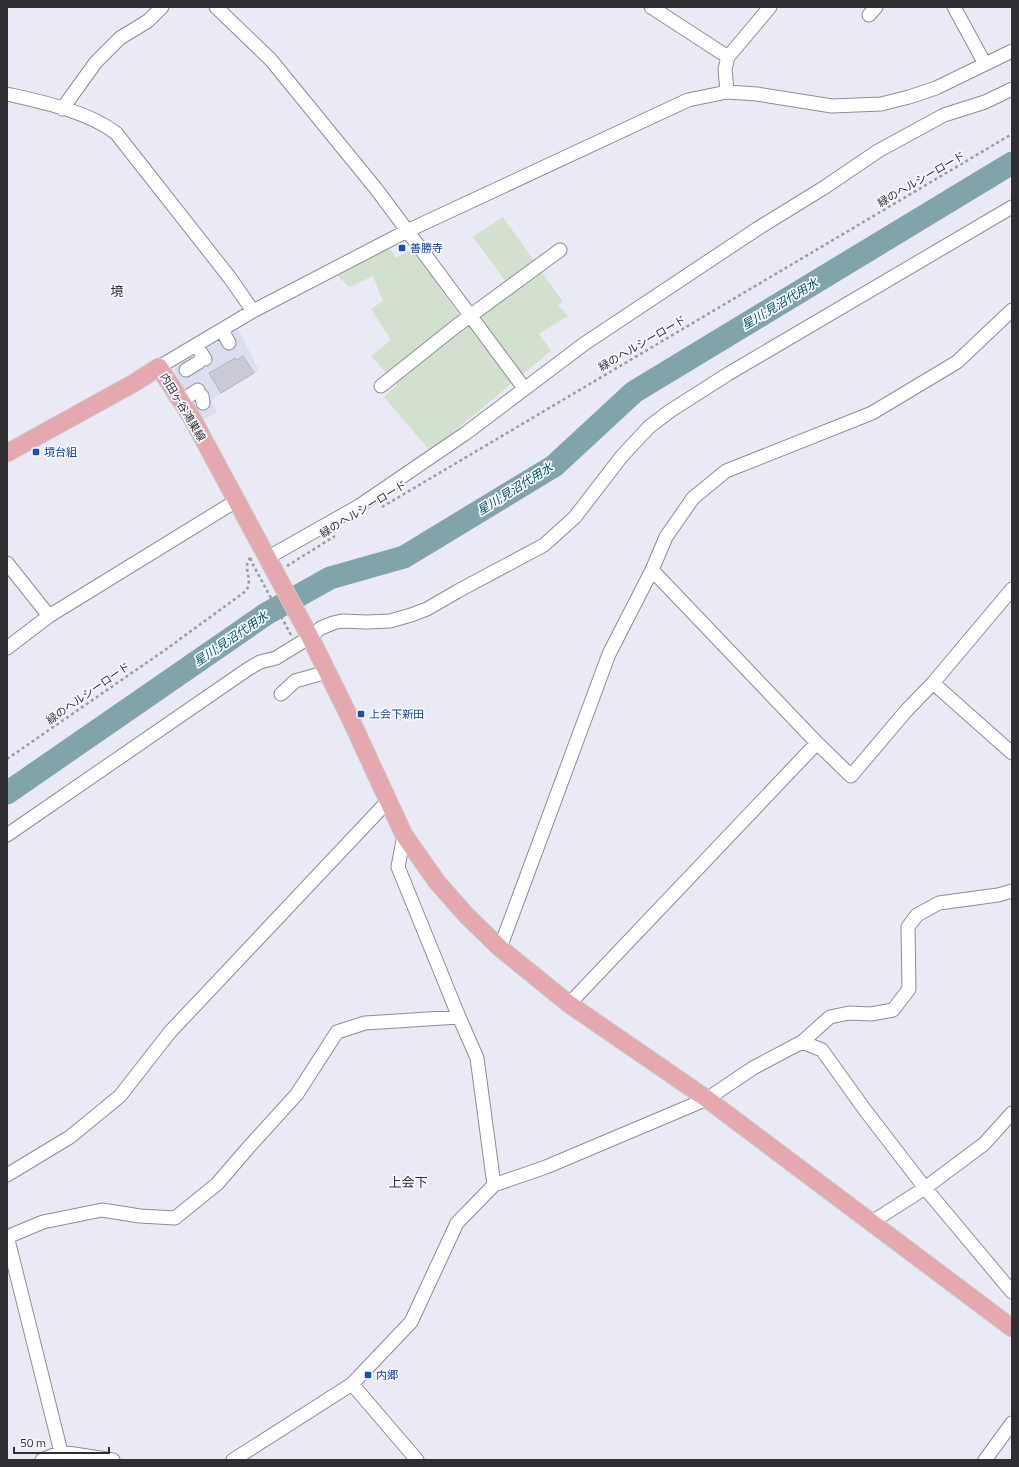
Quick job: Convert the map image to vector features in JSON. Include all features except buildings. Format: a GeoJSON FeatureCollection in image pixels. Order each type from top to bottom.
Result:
{"type":"FeatureCollection","features":[{"type":"Feature","properties":{"kind":"main road","name":"内田ヶ谷鴻巣線"},"geometry":{"type":"LineString","coordinates":[[7,453],[134,383],[159,367],[192,418],[236,501],[256,559],[281,574],[301,620],[350,718],[404,835],[437,882],[466,916],[500,948],[569,1004],[707,1099],[1012,1328]]}},
{"type":"Feature","properties":{"kind":"street"},"geometry":{"type":"LineString","coordinates":[[62,108],[96,62],[120,38],[148,21],[162,7]]}},
{"type":"Feature","properties":{"kind":"street"},"geometry":{"type":"LineString","coordinates":[[216,7],[271,60],[377,190],[524,388]]}},
{"type":"Feature","properties":{"kind":"street"},"geometry":{"type":"LineString","coordinates":[[651,7],[728,57]]}},
{"type":"Feature","properties":{"kind":"street"},"geometry":{"type":"LineString","coordinates":[[727,92],[725,69],[728,57],[770,7]]}},
{"type":"Feature","properties":{"kind":"street"},"geometry":{"type":"LineString","coordinates":[[954,7],[985,64]]}},
{"type":"Feature","properties":{"kind":"street"},"geometry":{"type":"LineString","coordinates":[[159,367],[253,311],[407,231],[688,100],[727,92],[757,94],[832,106],[881,104],[936,88],[1012,51]]}},
{"type":"Feature","properties":{"kind":"street"},"geometry":{"type":"LineString","coordinates":[[256,559],[359,506],[466,433],[584,344],[757,229],[878,152],[944,115],[985,102],[1012,89]]}},
{"type":"Feature","properties":{"kind":"street"},"geometry":{"type":"LineString","coordinates":[[7,94],[62,108],[96,120],[116,133],[230,278],[253,311]]}},
{"type":"Feature","properties":{"kind":"street"},"geometry":{"type":"LineString","coordinates":[[7,835],[260,662],[276,658],[319,630],[333,623],[342,621],[378,622],[400,619],[427,609],[464,587],[544,544],[575,517],[622,456],[649,427],[670,411],[728,374],[1012,207]]}},
{"type":"Feature","properties":{"kind":"street"},"geometry":{"type":"LineString","coordinates":[[381,386],[470,316],[560,250]]}},
{"type":"Feature","properties":{"kind":"street"},"geometry":{"type":"LineString","coordinates":[[500,948],[609,654],[652,570],[666,537],[693,498],[726,471],[872,413],[957,362],[1012,310]]}},
{"type":"Feature","properties":{"kind":"street"},"geometry":{"type":"LineString","coordinates":[[222,330],[229,344]]}},
{"type":"Feature","properties":{"kind":"street"},"geometry":{"type":"LineString","coordinates":[[186,370],[202,360],[196,345]]}},
{"type":"Feature","properties":{"kind":"street"},"geometry":{"type":"LineString","coordinates":[[181,401],[201,396]]}},
{"type":"Feature","properties":{"kind":"street"},"geometry":{"type":"LineString","coordinates":[[7,648],[49,616],[236,501]]}},
{"type":"Feature","properties":{"kind":"street"},"geometry":{"type":"LineString","coordinates":[[7,563],[49,616]]}},
{"type":"Feature","properties":{"kind":"street"},"geometry":{"type":"LineString","coordinates":[[652,570],[817,743],[851,776],[906,711],[933,683],[1012,589]]}},
{"type":"Feature","properties":{"kind":"street"},"geometry":{"type":"LineString","coordinates":[[281,694],[295,681],[327,672]]}},
{"type":"Feature","properties":{"kind":"street"},"geometry":{"type":"LineString","coordinates":[[933,683],[1012,753]]}},
{"type":"Feature","properties":{"kind":"street"},"geometry":{"type":"LineString","coordinates":[[569,1004],[817,743]]}},
{"type":"Feature","properties":{"kind":"street"},"geometry":{"type":"LineString","coordinates":[[7,1175],[70,1137],[120,1096],[170,1032],[388,801]]}},
{"type":"Feature","properties":{"kind":"street"},"geometry":{"type":"LineString","coordinates":[[404,835],[398,867],[459,1018],[477,1058],[494,1185]]}},
{"type":"Feature","properties":{"kind":"street"},"geometry":{"type":"LineString","coordinates":[[233,1460],[352,1384],[411,1322],[457,1223],[494,1185],[546,1167],[707,1099],[753,1068],[802,1042],[830,1017],[849,1013],[871,1014],[893,1010],[909,989],[908,927],[917,915],[939,903],[998,895],[1012,891]]}},
{"type":"Feature","properties":{"kind":"street"},"geometry":{"type":"LineString","coordinates":[[61,1452],[7,1237],[42,1222],[102,1210],[140,1216],[175,1218],[217,1184],[297,1094],[337,1032],[365,1023],[459,1018]]}},
{"type":"Feature","properties":{"kind":"street"},"geometry":{"type":"LineString","coordinates":[[802,1042],[822,1050],[865,1110],[925,1188],[1012,1292]]}},
{"type":"Feature","properties":{"kind":"street"},"geometry":{"type":"LineString","coordinates":[[872,1222],[925,1188],[984,1144],[1012,1113]]}},
{"type":"Feature","properties":{"kind":"street"},"geometry":{"type":"LineString","coordinates":[[352,1384],[417,1460]]}},
{"type":"Feature","properties":{"kind":"street"},"geometry":{"type":"LineString","coordinates":[[984,1460],[1012,1423]]}},
{"type":"Feature","properties":{"kind":"street"},"geometry":{"type":"LineString","coordinates":[[42,1460],[61,1452],[113,1460]]}},
{"type":"Feature","properties":{"kind":"path","name":"緑のヘルシーロード"},"geometry":{"type":"LineString","coordinates":[[381,508],[1012,134]]}},
{"type":"Feature","properties":{"kind":"path","name":"緑のヘルシーロード"},"geometry":{"type":"LineString","coordinates":[[281,574],[338,534]]}},
{"type":"Feature","properties":{"kind":"path","name":"緑のヘルシーロード"},"geometry":{"type":"LineString","coordinates":[[7,759],[165,650],[246,591],[250,582],[247,564],[248,561],[256,559]]}},
{"type":"Feature","properties":{"kind":"path"},"geometry":{"type":"LineString","coordinates":[[256,559],[262,582],[291,635]]}},
{"type":"Feature","properties":{"kind":"shaded area"},"geometry":{"type":"Polygon","coordinates":[[[238,329],[259,370],[211,400],[217,412],[202,420],[175,373],[174,368],[238,329]]]}},
{"type":"Feature","properties":{"kind":"green space"},"geometry":{"type":"Polygon","coordinates":[[[503,217],[563,302],[558,305],[568,316],[539,334],[551,351],[430,451],[384,397],[397,385],[371,356],[391,340],[371,309],[383,301],[373,276],[350,287],[335,274],[389,247],[396,258],[413,249],[461,318],[507,283],[473,237],[503,217]]]}},
{"type":"Feature","properties":{"kind":"waterway","name":"星川;見沼代用水"},"geometry":{"type":"LineString","coordinates":[[7,793],[266,614],[330,578],[404,557],[554,466],[634,392],[1012,163]]}},
{"type":"Feature","properties":{"kind":"place","name":"善勝寺"},"geometry":{"type":"Point","coordinates":[402,248]}},
{"type":"Feature","properties":{"kind":"place","name":"境台組"},"geometry":{"type":"Point","coordinates":[36,452]}},
{"type":"Feature","properties":{"kind":"place","name":"上会下新田"},"geometry":{"type":"Point","coordinates":[361,714]}},
{"type":"Feature","properties":{"kind":"place","name":"内郷"},"geometry":{"type":"Point","coordinates":[368,1375]}},
{"type":"Feature","properties":{"kind":"district","name":"境"},"geometry":{"type":"Point","coordinates":[117,291]}},
{"type":"Feature","properties":{"kind":"district","name":"上会下"},"geometry":{"type":"Point","coordinates":[408,1182]}}]}
